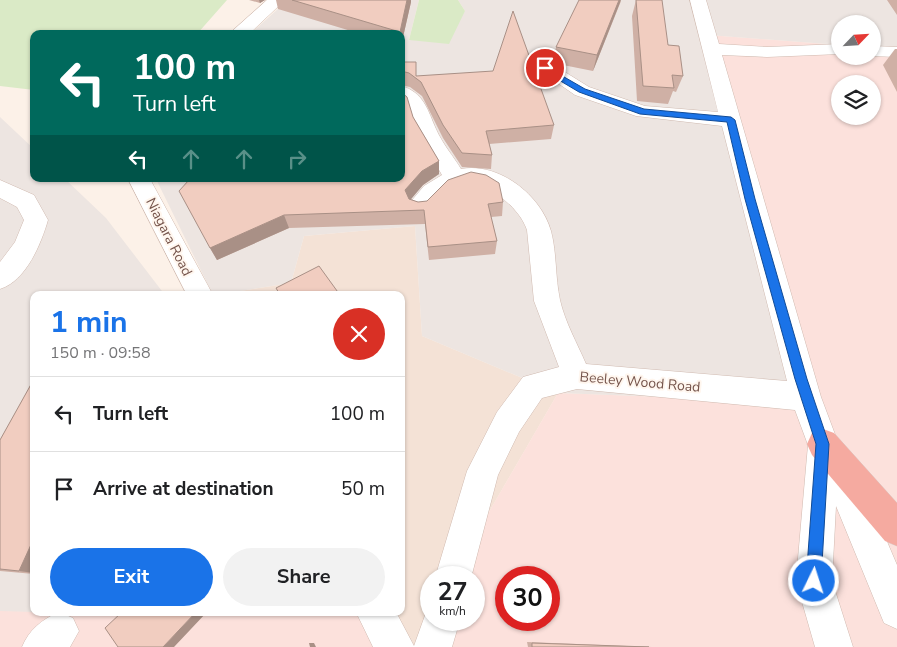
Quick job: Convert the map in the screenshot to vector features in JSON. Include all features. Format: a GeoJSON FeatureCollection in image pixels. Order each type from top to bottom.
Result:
{"type":"FeatureCollection","features":[{"type":"Feature","properties":{"kind":"highway"},"geometry":{"type":"LineString","coordinates":[[823,444],[897,529]]}},
{"type":"Feature","properties":{"kind":"street"},"geometry":{"type":"LineString","coordinates":[[243,30],[277,0]]}},
{"type":"Feature","properties":{"kind":"street"},"geometry":{"type":"LineString","coordinates":[[698,0],[731,120],[750,199],[806,397],[823,444],[862,522],[897,610]]}},
{"type":"Feature","properties":{"kind":"street"},"geometry":{"type":"LineString","coordinates":[[712,49],[768,52],[831,49]]}},
{"type":"Feature","properties":{"kind":"street"},"geometry":{"type":"LineString","coordinates":[[881,51],[897,52]]}},
{"type":"Feature","properties":{"kind":"street"},"geometry":{"type":"LineString","coordinates":[[545,68],[582,91],[643,112],[731,120]]}},
{"type":"Feature","properties":{"kind":"street"},"geometry":{"type":"LineString","coordinates":[[405,96],[419,108],[426,130],[456,179]]}},
{"type":"Feature","properties":{"kind":"street"},"geometry":{"type":"LineString","coordinates":[[420,205],[428,193],[444,182],[483,176],[504,186],[522,202],[537,222],[547,302],[578,376]]}},
{"type":"Feature","properties":{"kind":"street","name":"Niagara Road"},"geometry":{"type":"LineString","coordinates":[[141,182],[198,291]]}},
{"type":"Feature","properties":{"kind":"street"},"geometry":{"type":"LineString","coordinates":[[0,188],[26,201],[36,220],[31,236],[16,263],[0,279]]}},
{"type":"Feature","properties":{"kind":"street","name":"Beeley Wood Road"},"geometry":{"type":"LineString","coordinates":[[456,566],[484,471],[508,422],[534,387],[578,376],[806,397]]}},
{"type":"Feature","properties":{"kind":"street"},"geometry":{"type":"LineString","coordinates":[[823,444],[814,581],[834,647]]}},
{"type":"Feature","properties":{"kind":"street"},"geometry":{"type":"LineString","coordinates":[[376,616],[395,647]]}},
{"type":"Feature","properties":{"kind":"street"},"geometry":{"type":"LineString","coordinates":[[433,647],[437,631]]}},
{"type":"Feature","properties":{"kind":"shaded area"},"geometry":{"type":"Polygon","coordinates":[[[288,0],[419,0],[409,40],[465,11],[458,0],[897,0],[897,50],[881,49],[881,15],[831,15],[831,44],[708,35],[797,402],[558,393],[422,336],[415,226],[304,236],[291,283],[239,291],[211,291],[157,182],[405,182],[405,30],[254,30],[288,0]]]}},
{"type":"Feature","properties":{"kind":"shaded area"},"geometry":{"type":"Polygon","coordinates":[[[708,35],[831,44],[831,65],[881,65],[881,49],[897,50],[897,647],[436,647],[440,631],[485,631],[485,566],[458,566],[558,393],[797,402],[708,35]]]}},
{"type":"Feature","properties":{"kind":"shaded area"},"geometry":{"type":"Polygon","coordinates":[[[0,117],[30,145],[30,182],[68,182],[106,218],[162,291],[30,291],[30,612],[0,611],[0,117]]]}},
{"type":"Feature","properties":{"kind":"shaded area"},"geometry":{"type":"Polygon","coordinates":[[[415,226],[422,336],[558,393],[458,566],[420,566],[420,631],[433,631],[436,647],[412,647],[382,616],[405,616],[405,291],[240,291],[291,283],[304,236],[415,226]]]}},
{"type":"Feature","properties":{"kind":"shaded area"},"geometry":{"type":"Polygon","coordinates":[[[0,611],[30,611],[30,616],[382,616],[412,647],[0,647],[0,611]]]}},
{"type":"Feature","properties":{"kind":"green space"},"geometry":{"type":"Polygon","coordinates":[[[0,0],[227,0],[201,30],[30,30],[30,90],[0,86],[0,0]]]}},
{"type":"Feature","properties":{"kind":"green space"},"geometry":{"type":"Polygon","coordinates":[[[419,0],[458,0],[465,11],[449,44],[409,40],[419,0]]]}},
{"type":"Feature","properties":{"kind":"building"},"geometry":{"type":"Polygon","coordinates":[[[292,0],[407,0],[400,30],[393,30],[292,0]]]}},
{"type":"Feature","properties":{"kind":"building"},"geometry":{"type":"Polygon","coordinates":[[[579,0],[619,0],[597,55],[556,47],[579,0]]]}},
{"type":"Feature","properties":{"kind":"building"},"geometry":{"type":"Polygon","coordinates":[[[636,0],[662,0],[668,45],[679,46],[683,76],[672,75],[674,88],[643,86],[636,0]]]}},
{"type":"Feature","properties":{"kind":"building"},"geometry":{"type":"Polygon","coordinates":[[[513,11],[554,125],[486,131],[492,155],[462,153],[443,125],[421,82],[405,72],[405,62],[416,62],[416,76],[493,71],[513,11]]]}},
{"type":"Feature","properties":{"kind":"building"},"geometry":{"type":"Polygon","coordinates":[[[405,95],[413,117],[439,161],[422,171],[405,190],[409,199],[418,202],[427,201],[448,180],[471,172],[486,175],[499,183],[503,202],[488,204],[497,241],[428,247],[424,210],[284,215],[210,248],[179,191],[187,182],[405,182],[405,95]]]}},
{"type":"Feature","properties":{"kind":"building"},"geometry":{"type":"Polygon","coordinates":[[[319,266],[337,291],[278,291],[276,288],[319,266]]]}},
{"type":"Feature","properties":{"kind":"building"},"geometry":{"type":"Polygon","coordinates":[[[30,386],[30,547],[19,571],[0,569],[0,440],[30,386]]]}},
{"type":"Feature","properties":{"kind":"building"},"geometry":{"type":"Polygon","coordinates":[[[118,616],[192,616],[163,647],[118,647],[105,628],[118,616]]]}},
{"type":"Feature","properties":{"kind":"building"},"geometry":{"type":"Polygon","coordinates":[[[532,643],[649,647],[532,647],[532,643]]]}},
{"type":"Feature","properties":{"kind":"route"},"geometry":{"type":"LineString","coordinates":[[545,68],[582,91],[643,112],[731,120],[750,199],[806,397],[823,444],[814,581]]}}]}
